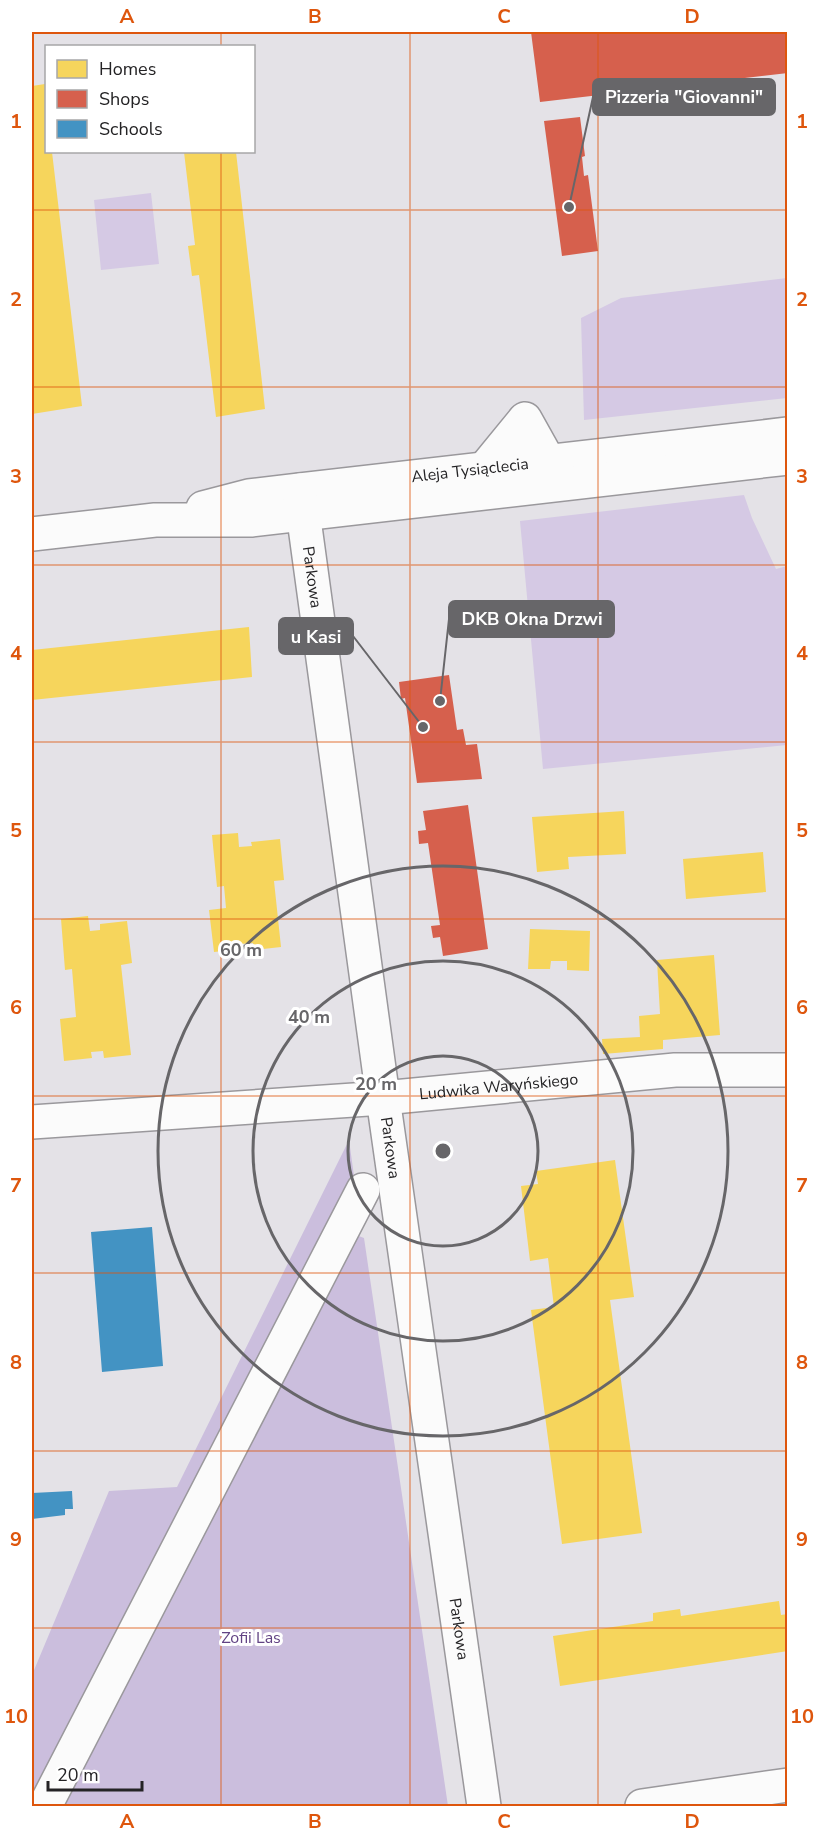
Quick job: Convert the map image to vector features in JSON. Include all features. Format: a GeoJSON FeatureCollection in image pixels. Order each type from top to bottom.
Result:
{"type":"FeatureCollection","features":[{"type":"Feature","properties":{"kind":"street"},"geometry":{"type":"LineString","coordinates":[[485,468],[525,419],[561,472]]}},
{"type":"Feature","properties":{"kind":"street","name":"Aleja Tysiąclecia"},"geometry":{"type":"LineString","coordinates":[[32,534],[155,520],[251,520],[302,501],[485,468],[561,472],[788,434]]}},
{"type":"Feature","properties":{"kind":"street","name":"Aleja Tysiąclecia"},"geometry":{"type":"LineString","coordinates":[[302,501],[561,472],[788,458]]}},
{"type":"Feature","properties":{"kind":"street","name":"Parkowa"},"geometry":{"type":"LineString","coordinates":[[302,501],[383,1098],[484,1806]]}},
{"type":"Feature","properties":{"kind":"street","name":"Ludwika Waryńskiego"},"geometry":{"type":"LineString","coordinates":[[32,1122],[383,1098],[631,1073],[675,1070],[788,1070]]}},
{"type":"Feature","properties":{"kind":"street"},"geometry":{"type":"LineString","coordinates":[[45,1806],[363,1190]]}},
{"type":"Feature","properties":{"kind":"street"},"geometry":{"type":"LineString","coordinates":[[642,1806],[788,1785]]}},
{"type":"Feature","properties":{"kind":"shaded area"},"geometry":{"type":"Polygon","coordinates":[[[151,193],[159,264],[101,270],[94,200],[151,193]]]}},
{"type":"Feature","properties":{"kind":"shaded area"},"geometry":{"type":"Polygon","coordinates":[[[787,278],[787,398],[584,420],[581,318],[621,298],[787,278]]]}},
{"type":"Feature","properties":{"kind":"shaded area"},"geometry":{"type":"Polygon","coordinates":[[[744,495],[776,569],[787,566],[787,745],[543,769],[520,521],[744,495]]]}},
{"type":"Feature","properties":{"kind":"green space"},"geometry":{"type":"Polygon","coordinates":[[[349,1140],[353,1183],[32,1806],[32,1675],[109,1491],[177,1487],[349,1140]]]}},
{"type":"Feature","properties":{"kind":"green space","name":"Zofii Las"},"geometry":{"type":"Polygon","coordinates":[[[356,1235],[364,1238],[448,1806],[58,1806],[356,1235]]]}},
{"type":"Feature","properties":{"kind":"building: Homes"},"geometry":{"type":"Polygon","coordinates":[[[45,84],[45,153],[52,153],[82,406],[32,414],[32,86],[45,84]]]}},
{"type":"Feature","properties":{"kind":"building: Homes"},"geometry":{"type":"Polygon","coordinates":[[[184,153],[236,153],[265,409],[216,417],[199,275],[192,276],[188,246],[195,245],[184,153]]]}},
{"type":"Feature","properties":{"kind":"building: Homes"},"geometry":{"type":"Polygon","coordinates":[[[249,627],[252,677],[32,700],[32,650],[249,627]]]}},
{"type":"Feature","properties":{"kind":"building: Homes"},"geometry":{"type":"Polygon","coordinates":[[[624,811],[626,854],[568,857],[569,869],[537,872],[532,817],[624,811]]]}},
{"type":"Feature","properties":{"kind":"building: Homes"},"geometry":{"type":"Polygon","coordinates":[[[238,833],[239,847],[252,846],[251,842],[280,839],[284,880],[274,881],[281,947],[254,950],[253,943],[240,944],[241,949],[214,952],[209,910],[226,908],[224,886],[217,887],[212,835],[238,833]]]}},
{"type":"Feature","properties":{"kind":"building: Homes"},"geometry":{"type":"Polygon","coordinates":[[[763,852],[766,892],[686,899],[683,859],[763,852]]]}},
{"type":"Feature","properties":{"kind":"building: Homes"},"geometry":{"type":"Polygon","coordinates":[[[88,916],[90,931],[100,930],[100,924],[127,921],[132,963],[121,965],[131,1055],[104,1058],[103,1051],[91,1052],[92,1058],[64,1061],[60,1019],[76,1017],[72,969],[65,970],[61,919],[88,916]]]}},
{"type":"Feature","properties":{"kind":"building: Homes"},"geometry":{"type":"Polygon","coordinates":[[[530,929],[590,931],[589,971],[567,970],[567,961],[551,961],[550,969],[528,969],[530,929]]]}},
{"type":"Feature","properties":{"kind":"building: Homes"},"geometry":{"type":"Polygon","coordinates":[[[714,955],[720,1035],[663,1040],[663,1049],[603,1054],[602,1039],[640,1037],[639,1016],[660,1014],[657,960],[714,955]]]}},
{"type":"Feature","properties":{"kind":"building: Homes"},"geometry":{"type":"Polygon","coordinates":[[[615,1160],[634,1297],[610,1300],[642,1533],[562,1544],[531,1310],[554,1307],[548,1258],[530,1261],[521,1186],[538,1184],[536,1171],[615,1160]]]}},
{"type":"Feature","properties":{"kind":"building: Homes"},"geometry":{"type":"Polygon","coordinates":[[[779,1601],[781,1615],[788,1614],[788,1651],[560,1686],[553,1636],[653,1621],[653,1613],[680,1609],[681,1616],[779,1601]]]}},
{"type":"Feature","properties":{"kind":"building: Shops"},"geometry":{"type":"Polygon","coordinates":[[[531,32],[788,32],[788,73],[540,102],[531,32]]]}},
{"type":"Feature","properties":{"kind":"building: Shops"},"geometry":{"type":"Polygon","coordinates":[[[580,117],[585,156],[582,157],[584,176],[588,175],[598,251],[562,256],[544,121],[580,117]]]}},
{"type":"Feature","properties":{"kind":"building: Shops"},"geometry":{"type":"Polygon","coordinates":[[[449,675],[457,730],[463,729],[466,745],[477,744],[482,779],[417,783],[405,698],[401,699],[399,682],[449,675]]]}},
{"type":"Feature","properties":{"kind":"building: Shops"},"geometry":{"type":"Polygon","coordinates":[[[468,805],[488,949],[443,956],[440,937],[433,938],[431,926],[440,925],[428,843],[419,844],[418,831],[426,830],[423,811],[468,805]]]}},
{"type":"Feature","properties":{"kind":"building: Schools"},"geometry":{"type":"Polygon","coordinates":[[[152,1227],[163,1366],[102,1372],[91,1232],[152,1227]]]}},
{"type":"Feature","properties":{"kind":"building: Schools"},"geometry":{"type":"Polygon","coordinates":[[[72,1491],[73,1509],[65,1509],[65,1515],[32,1519],[32,1493],[72,1491]]]}},
{"type":"Feature","properties":{"kind":"place","name":"Pizzeria \"Giovanni\""},"geometry":{"type":"Point","coordinates":[569,207]}},
{"type":"Feature","properties":{"kind":"place","name":"DKB Okna Drzwi"},"geometry":{"type":"Point","coordinates":[440,701]}},
{"type":"Feature","properties":{"kind":"place","name":"u Kasi"},"geometry":{"type":"Point","coordinates":[423,727]}}]}
